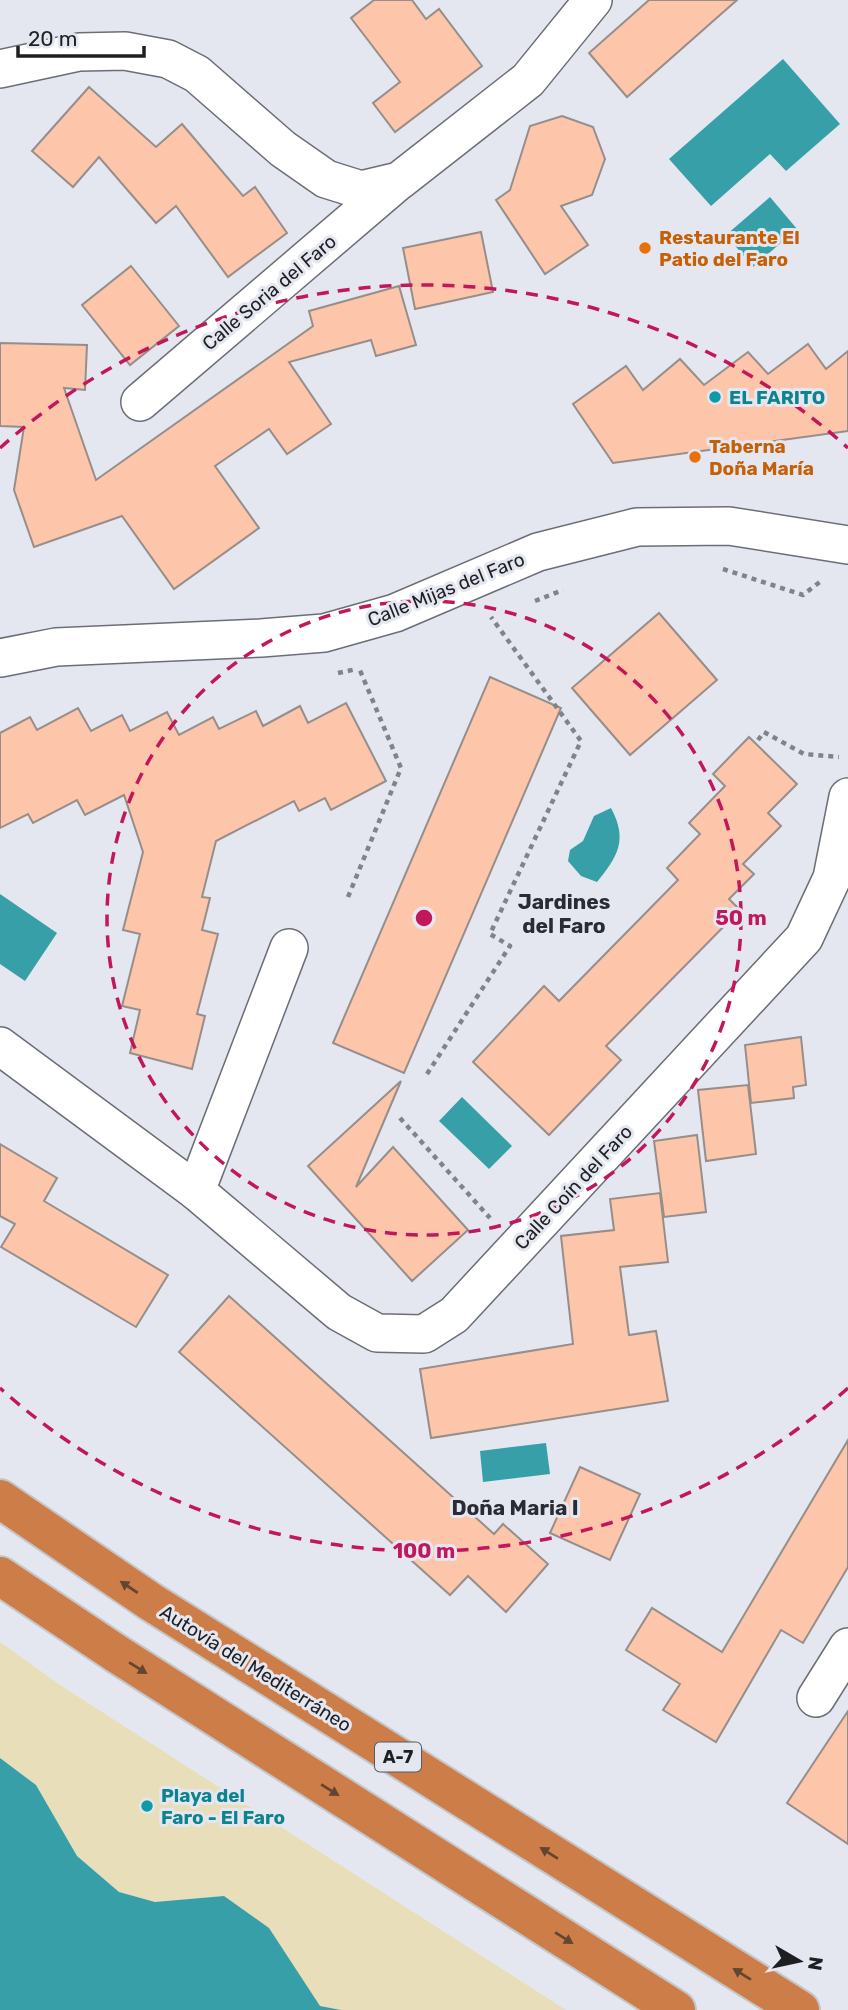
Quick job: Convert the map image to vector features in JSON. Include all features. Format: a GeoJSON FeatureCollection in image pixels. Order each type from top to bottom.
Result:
{"type":"FeatureCollection","features":[{"type":"Feature","properties":{"kind":"highway","name":"Autovía del Mediterráneo"},"geometry":{"type":"LineString","coordinates":[[0,1499],[151,1602],[800,2010]]}},
{"type":"Feature","properties":{"kind":"highway"},"geometry":{"type":"LineString","coordinates":[[0,1576],[117,1654],[676,2010]]}},
{"type":"Feature","properties":{"kind":"street","name":"Calle Soria del Faro"},"geometry":{"type":"LineString","coordinates":[[140,402],[399,181],[528,80],[593,0]]}},
{"type":"Feature","properties":{"kind":"street"},"geometry":{"type":"LineString","coordinates":[[0,69],[79,52],[125,51],[168,59],[197,74],[283,149],[326,179],[361,190],[399,181]]}},
{"type":"Feature","properties":{"kind":"street","name":"Calle Mijas del Faro"},"geometry":{"type":"LineString","coordinates":[[0,658],[56,647],[324,633],[395,613],[538,552],[637,527],[729,526],[848,545]]}},
{"type":"Feature","properties":{"kind":"street","name":"Calle Coín del Faro"},"geometry":{"type":"LineString","coordinates":[[0,1046],[196,1191],[339,1312],[377,1333],[424,1334],[454,1315],[804,938],[832,878],[848,797]]}},
{"type":"Feature","properties":{"kind":"street"},"geometry":{"type":"LineString","coordinates":[[196,1191],[289,948]]}},
{"type":"Feature","properties":{"kind":"street"},"geometry":{"type":"LineString","coordinates":[[816,1698],[848,1647]]}},
{"type":"Feature","properties":{"kind":"path"},"geometry":{"type":"LineString","coordinates":[[427,1074],[510,946],[490,933],[581,741],[491,617]]}},
{"type":"Feature","properties":{"kind":"path"},"geometry":{"type":"LineString","coordinates":[[348,897],[401,768],[359,668]]}},
{"type":"Feature","properties":{"kind":"path"},"geometry":{"type":"LineString","coordinates":[[758,740],[764,732],[804,754],[848,758]]}},
{"type":"Feature","properties":{"kind":"path"},"geometry":{"type":"LineString","coordinates":[[400,1118],[517,1248]]}},
{"type":"Feature","properties":{"kind":"sand","name":"Playa del Faro - El Faro"},"geometry":{"type":"Polygon","coordinates":[[[0,1642],[63,1687],[566,2010],[341,2010],[320,2006],[224,1896],[155,1902],[119,1892],[77,1856],[36,1785],[0,1758],[0,1642]]]}},
{"type":"Feature","properties":{"kind":"water"},"geometry":{"type":"Polygon","coordinates":[[[783,59],[840,124],[786,171],[770,154],[711,206],[669,159],[783,59]]]}},
{"type":"Feature","properties":{"kind":"water"},"geometry":{"type":"Polygon","coordinates":[[[770,197],[797,229],[753,267],[726,235],[770,197]]]}},
{"type":"Feature","properties":{"kind":"water"},"geometry":{"type":"Polygon","coordinates":[[[611,808],[620,839],[615,856],[597,882],[581,876],[568,861],[570,850],[583,841],[594,816],[611,808]]]}},
{"type":"Feature","properties":{"kind":"water"},"geometry":{"type":"Polygon","coordinates":[[[0,894],[57,933],[25,981],[0,964],[0,894]]]}},
{"type":"Feature","properties":{"kind":"water"},"geometry":{"type":"Polygon","coordinates":[[[462,1097],[512,1146],[489,1169],[439,1121],[462,1097]]]}},
{"type":"Feature","properties":{"kind":"water"},"geometry":{"type":"Polygon","coordinates":[[[546,1443],[550,1474],[483,1482],[480,1451],[546,1443]]]}},
{"type":"Feature","properties":{"kind":"water"},"geometry":{"type":"Polygon","coordinates":[[[0,1758],[36,1785],[77,1856],[119,1892],[155,1902],[224,1896],[269,1928],[320,2006],[341,2010],[0,2010],[0,1758]]]}},
{"type":"Feature","properties":{"kind":"building"},"geometry":{"type":"Polygon","coordinates":[[[374,0],[412,0],[426,19],[439,9],[482,66],[395,132],[373,103],[400,82],[351,18],[374,0]]]}},
{"type":"Feature","properties":{"kind":"building"},"geometry":{"type":"Polygon","coordinates":[[[649,0],[737,0],[627,97],[589,53],[649,0]]]}},
{"type":"Feature","properties":{"kind":"building"},"geometry":{"type":"Polygon","coordinates":[[[89,87],[156,147],[182,124],[243,196],[255,187],[287,233],[228,277],[176,206],[156,223],[99,157],[73,187],[32,151],[89,87]]]}},
{"type":"Feature","properties":{"kind":"building"},"geometry":{"type":"Polygon","coordinates":[[[562,116],[593,127],[605,159],[592,195],[561,206],[588,245],[545,274],[496,200],[510,190],[530,126],[562,116]]]}},
{"type":"Feature","properties":{"kind":"building"},"geometry":{"type":"Polygon","coordinates":[[[481,232],[493,292],[415,309],[403,248],[481,232]]]}},
{"type":"Feature","properties":{"kind":"building"},"geometry":{"type":"Polygon","coordinates":[[[131,266],[179,326],[130,365],[82,305],[131,266]]]}},
{"type":"Feature","properties":{"kind":"building"},"geometry":{"type":"Polygon","coordinates":[[[399,286],[416,345],[376,356],[371,340],[289,362],[331,424],[287,454],[269,429],[215,466],[259,528],[174,589],[122,516],[34,547],[14,490],[24,427],[0,426],[0,343],[87,345],[85,390],[64,388],[96,480],[313,326],[309,311],[399,286]]]}},
{"type":"Feature","properties":{"kind":"building","name":"EL FARITO"},"geometry":{"type":"Polygon","coordinates":[[[808,344],[826,369],[848,351],[848,431],[613,463],[573,404],[626,366],[643,390],[680,359],[704,385],[748,352],[768,374],[808,344]]]}},
{"type":"Feature","properties":{"kind":"building"},"geometry":{"type":"Polygon","coordinates":[[[659,613],[717,680],[630,755],[572,688],[659,613]]]}},
{"type":"Feature","properties":{"kind":"building"},"geometry":{"type":"Polygon","coordinates":[[[490,677],[561,708],[404,1073],[333,1043],[490,677]]]}},
{"type":"Feature","properties":{"kind":"building"},"geometry":{"type":"Polygon","coordinates":[[[346,703],[386,781],[331,810],[325,798],[299,811],[294,801],[216,841],[202,897],[210,898],[202,930],[218,934],[197,1014],[205,1016],[192,1069],[130,1053],[140,1010],[122,1006],[140,934],[123,930],[143,852],[124,795],[85,815],[77,800],[33,823],[28,814],[0,828],[0,733],[30,717],[37,730],[78,708],[91,731],[122,715],[130,731],[167,712],[179,735],[213,717],[219,729],[256,711],[263,726],[300,706],[308,723],[346,703]]]}},
{"type":"Feature","properties":{"kind":"building"},"geometry":{"type":"Polygon","coordinates":[[[749,737],[797,784],[768,813],[781,826],[743,864],[754,874],[729,899],[740,910],[606,1046],[621,1060],[549,1135],[473,1062],[544,986],[559,1001],[678,880],[667,868],[700,834],[689,823],[725,786],[713,774],[749,737]]]}},
{"type":"Feature","properties":{"kind":"building"},"geometry":{"type":"Polygon","coordinates":[[[801,1037],[806,1085],[793,1087],[794,1098],[751,1103],[745,1045],[801,1037]]]}},
{"type":"Feature","properties":{"kind":"building"},"geometry":{"type":"Polygon","coordinates":[[[401,1081],[356,1187],[393,1147],[468,1230],[412,1281],[308,1166],[401,1081]]]}},
{"type":"Feature","properties":{"kind":"building"},"geometry":{"type":"Polygon","coordinates":[[[748,1085],[756,1154],[706,1161],[698,1090],[748,1085]]]}},
{"type":"Feature","properties":{"kind":"building"},"geometry":{"type":"Polygon","coordinates":[[[697,1135],[706,1212],[664,1217],[654,1141],[697,1135]]]}},
{"type":"Feature","properties":{"kind":"building"},"geometry":{"type":"Polygon","coordinates":[[[0,1144],[57,1178],[44,1201],[168,1275],[136,1327],[1,1247],[15,1224],[0,1216],[0,1144]]]}},
{"type":"Feature","properties":{"kind":"building"},"geometry":{"type":"Polygon","coordinates":[[[660,1193],[668,1262],[620,1267],[629,1335],[656,1331],[668,1401],[431,1438],[420,1369],[573,1344],[561,1236],[614,1230],[610,1199],[660,1193]]]}},
{"type":"Feature","properties":{"kind":"building"},"geometry":{"type":"Polygon","coordinates":[[[229,1296],[494,1534],[503,1524],[548,1564],[506,1612],[468,1576],[450,1595],[179,1352],[229,1296]]]}},
{"type":"Feature","properties":{"kind":"building"},"geometry":{"type":"Polygon","coordinates":[[[848,1440],[848,1567],[803,1643],[781,1630],[716,1742],[663,1710],[680,1684],[626,1650],[652,1608],[722,1652],[848,1440]]]}},
{"type":"Feature","properties":{"kind":"building"},"geometry":{"type":"Polygon","coordinates":[[[580,1467],[640,1494],[610,1560],[550,1533],[580,1467]]]}},
{"type":"Feature","properties":{"kind":"building"},"geometry":{"type":"Polygon","coordinates":[[[848,1711],[848,1844],[787,1803],[848,1711]]]}},
{"type":"Feature","properties":{"kind":"place","name":"Restaurante El Patio del Faro"},"geometry":{"type":"Point","coordinates":[645,248]}},
{"type":"Feature","properties":{"kind":"place","name":"EL FARITO"},"geometry":{"type":"Point","coordinates":[715,397]}},
{"type":"Feature","properties":{"kind":"place","name":"Taberna Doña María"},"geometry":{"type":"Point","coordinates":[695,457]}},
{"type":"Feature","properties":{"kind":"place","name":"Playa del Faro - El Faro"},"geometry":{"type":"Point","coordinates":[147,1806]}},
{"type":"Feature","properties":{"kind":"district","name":"Jardines del Faro"},"geometry":{"type":"Point","coordinates":[564,914]}},
{"type":"Feature","properties":{"kind":"district","name":"Doña Maria I"},"geometry":{"type":"Point","coordinates":[515,1508]}}]}
